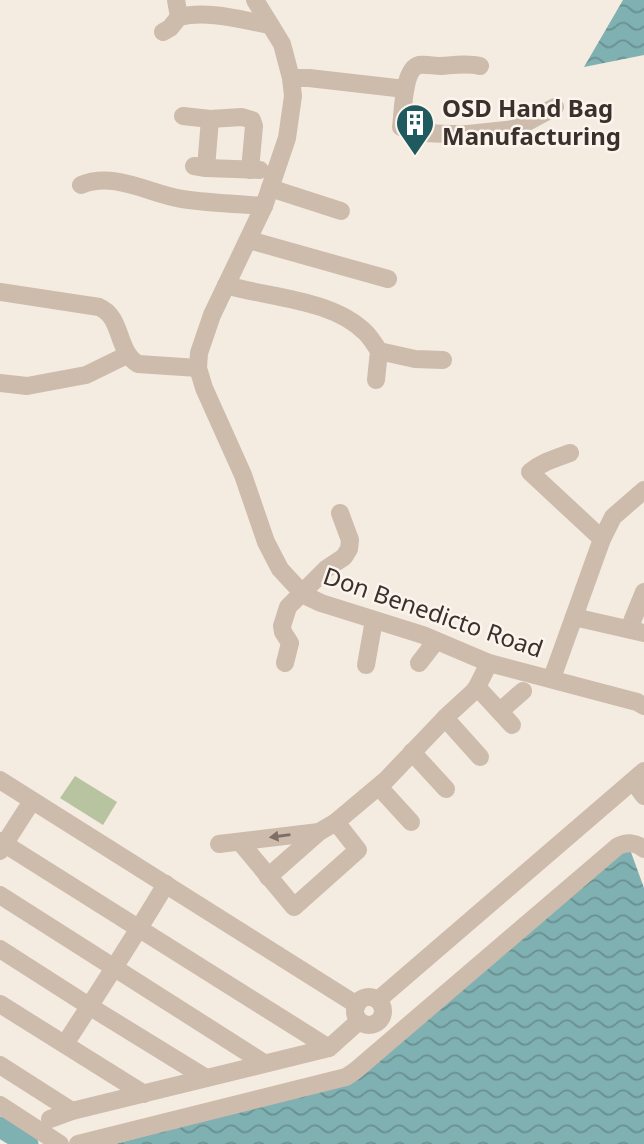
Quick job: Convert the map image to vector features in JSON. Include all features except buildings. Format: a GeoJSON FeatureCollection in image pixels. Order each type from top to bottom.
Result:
{"type":"FeatureCollection","features":[{"type":"Feature","properties":{"kind":"street"},"geometry":{"type":"LineString","coordinates":[[0,292],[107,310],[113,318],[127,355],[138,364],[198,368],[199,353],[209,323],[264,206],[287,138],[293,96],[291,78],[282,44],[255,0]]}},
{"type":"Feature","properties":{"kind":"street"},"geometry":{"type":"LineString","coordinates":[[163,32],[170,28],[178,9],[270,25]]}},
{"type":"Feature","properties":{"kind":"street"},"geometry":{"type":"LineString","coordinates":[[480,66],[467,63],[415,66],[405,89],[401,127],[423,133],[468,134],[514,129],[555,107]]}},
{"type":"Feature","properties":{"kind":"street"},"geometry":{"type":"LineString","coordinates":[[291,78],[405,89]]}},
{"type":"Feature","properties":{"kind":"street"},"geometry":{"type":"LineString","coordinates":[[183,116],[210,120],[242,117],[252,120],[254,127],[250,170]]}},
{"type":"Feature","properties":{"kind":"street"},"geometry":{"type":"LineString","coordinates":[[210,120],[200,167],[256,169],[273,181],[341,211]]}},
{"type":"Feature","properties":{"kind":"street"},"geometry":{"type":"LineString","coordinates":[[81,185],[92,181],[108,181],[184,200],[264,206]]}},
{"type":"Feature","properties":{"kind":"street"},"geometry":{"type":"LineString","coordinates":[[249,240],[388,279]]}},
{"type":"Feature","properties":{"kind":"street"},"geometry":{"type":"LineString","coordinates":[[226,285],[330,310],[365,332],[379,351],[415,359],[443,359]]}},
{"type":"Feature","properties":{"kind":"street"},"geometry":{"type":"LineString","coordinates":[[376,380],[379,351]]}},
{"type":"Feature","properties":{"kind":"street"},"geometry":{"type":"LineString","coordinates":[[0,383],[27,386],[86,375],[127,355]]}},
{"type":"Feature","properties":{"kind":"street","name":"Don Benedicto Road"},"geometry":{"type":"LineString","coordinates":[[198,368],[204,388],[243,475],[266,542],[280,569],[303,594],[321,603],[423,635],[489,663],[552,678],[644,706]]}},
{"type":"Feature","properties":{"kind":"street"},"geometry":{"type":"LineString","coordinates":[[570,453],[546,461],[530,472],[602,540]]}},
{"type":"Feature","properties":{"kind":"street"},"geometry":{"type":"LineString","coordinates":[[552,678],[602,540],[613,517],[644,490]]}},
{"type":"Feature","properties":{"kind":"street"},"geometry":{"type":"LineString","coordinates":[[285,663],[290,642],[282,626],[288,607],[326,569],[344,557],[349,549],[350,540],[340,513]]}},
{"type":"Feature","properties":{"kind":"street"},"geometry":{"type":"LineString","coordinates":[[574,617],[636,631],[644,592]]}},
{"type":"Feature","properties":{"kind":"street"},"geometry":{"type":"LineString","coordinates":[[366,665],[373,620]]}},
{"type":"Feature","properties":{"kind":"street"},"geometry":{"type":"LineString","coordinates":[[419,663],[436,641]]}},
{"type":"Feature","properties":{"kind":"street"},"geometry":{"type":"LineString","coordinates":[[268,877],[319,832],[336,822],[379,787],[477,687],[489,663]]}},
{"type":"Feature","properties":{"kind":"street"},"geometry":{"type":"LineString","coordinates":[[477,687],[512,725]]}},
{"type":"Feature","properties":{"kind":"street"},"geometry":{"type":"LineString","coordinates":[[500,711],[523,691]]}},
{"type":"Feature","properties":{"kind":"street"},"geometry":{"type":"LineString","coordinates":[[445,718],[480,757]]}},
{"type":"Feature","properties":{"kind":"street"},"geometry":{"type":"LineString","coordinates":[[412,752],[446,789]]}},
{"type":"Feature","properties":{"kind":"street"},"geometry":{"type":"LineString","coordinates":[[377,1000],[638,776],[644,796]]}},
{"type":"Feature","properties":{"kind":"street"},"geometry":{"type":"LineString","coordinates":[[0,780],[166,884],[358,1013],[365,1024],[371,1025],[381,1019],[383,1009],[377,1000],[366,998],[358,1013],[329,1048],[72,1111],[50,1119]]}},
{"type":"Feature","properties":{"kind":"street"},"geometry":{"type":"LineString","coordinates":[[379,787],[411,822]]}},
{"type":"Feature","properties":{"kind":"street"},"geometry":{"type":"LineString","coordinates":[[32,801],[2,845],[329,1048]]}},
{"type":"Feature","properties":{"kind":"street"},"geometry":{"type":"LineString","coordinates":[[240,842],[299,913],[363,855],[336,822]]}},
{"type":"Feature","properties":{"kind":"street"},"geometry":{"type":"LineString","coordinates":[[219,844],[319,832]]}},
{"type":"Feature","properties":{"kind":"street"},"geometry":{"type":"LineString","coordinates":[[78,1144],[346,1077],[618,846],[632,843],[644,849]]}},
{"type":"Feature","properties":{"kind":"street"},"geometry":{"type":"LineString","coordinates":[[65,1044],[166,884]]}},
{"type":"Feature","properties":{"kind":"street"},"geometry":{"type":"LineString","coordinates":[[0,894],[264,1063]]}},
{"type":"Feature","properties":{"kind":"street"},"geometry":{"type":"LineString","coordinates":[[0,949],[206,1078]]}},
{"type":"Feature","properties":{"kind":"street"},"geometry":{"type":"LineString","coordinates":[[0,1004],[144,1094]]}},
{"type":"Feature","properties":{"kind":"street"},"geometry":{"type":"LineString","coordinates":[[0,1065],[72,1111]]}},
{"type":"Feature","properties":{"kind":"street"},"geometry":{"type":"LineString","coordinates":[[0,1105],[60,1144]]}},
{"type":"Feature","properties":{"kind":"green space"},"geometry":{"type":"Polygon","coordinates":[[[75,776],[117,802],[103,825],[60,798],[75,776]]]}},
{"type":"Feature","properties":{"kind":"water"},"geometry":{"type":"Polygon","coordinates":[[[623,0],[644,0],[644,55],[584,67],[623,0]]]}},
{"type":"Feature","properties":{"kind":"water"},"geometry":{"type":"Polygon","coordinates":[[[628,844],[644,888],[644,1144],[115,1144],[348,1081],[628,844]]]}},
{"type":"Feature","properties":{"kind":"waterway"},"geometry":{"type":"LineString","coordinates":[[0,1127],[28,1144]]}},
{"type":"Feature","properties":{"kind":"place","name":"OSD Hand Bag Manufacturing"},"geometry":{"type":"Point","coordinates":[415,157]}}]}
